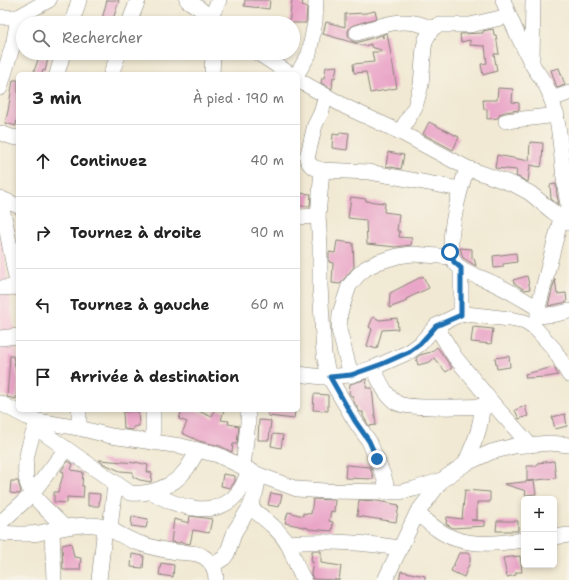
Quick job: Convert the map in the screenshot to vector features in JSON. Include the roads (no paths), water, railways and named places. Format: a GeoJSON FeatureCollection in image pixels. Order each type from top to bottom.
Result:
{"type":"FeatureCollection","features":[{"type":"Feature","properties":{"kind":"street"},"geometry":{"type":"LineString","coordinates":[[20,16],[49,0]]}},
{"type":"Feature","properties":{"kind":"street"},"geometry":{"type":"LineString","coordinates":[[74,16],[79,0]]}},
{"type":"Feature","properties":{"kind":"street"},"geometry":{"type":"LineString","coordinates":[[132,16],[138,0]]}},
{"type":"Feature","properties":{"kind":"street"},"geometry":{"type":"LineString","coordinates":[[187,0],[208,16]]}},
{"type":"Feature","properties":{"kind":"street"},"geometry":{"type":"LineString","coordinates":[[215,16],[219,0]]}},
{"type":"Feature","properties":{"kind":"street"},"geometry":{"type":"LineString","coordinates":[[298,72],[309,54],[315,22],[316,0]]}},
{"type":"Feature","properties":{"kind":"street"},"geometry":{"type":"LineString","coordinates":[[503,0],[532,64],[549,91],[556,115],[563,156],[567,213],[537,318]]}},
{"type":"Feature","properties":{"kind":"street"},"geometry":{"type":"LineString","coordinates":[[532,64],[534,0]]}},
{"type":"Feature","properties":{"kind":"street"},"geometry":{"type":"LineString","coordinates":[[400,132],[415,107],[421,85],[424,47],[426,38],[432,29],[438,25],[470,25],[509,16]]}},
{"type":"Feature","properties":{"kind":"street"},"geometry":{"type":"LineString","coordinates":[[0,17],[16,17]]}},
{"type":"Feature","properties":{"kind":"street"},"geometry":{"type":"LineString","coordinates":[[357,33],[397,22],[410,22],[424,25],[432,29]]}},
{"type":"Feature","properties":{"kind":"street"},"geometry":{"type":"LineString","coordinates":[[0,88],[3,68],[14,41],[16,29]]}},
{"type":"Feature","properties":{"kind":"street"},"geometry":{"type":"LineString","coordinates":[[57,72],[61,60]]}},
{"type":"Feature","properties":{"kind":"street"},"geometry":{"type":"LineString","coordinates":[[112,72],[116,60]]}},
{"type":"Feature","properties":{"kind":"street"},"geometry":{"type":"LineString","coordinates":[[212,72],[213,60]]}},
{"type":"Feature","properties":{"kind":"street"},"geometry":{"type":"LineString","coordinates":[[269,60],[287,72]]}},
{"type":"Feature","properties":{"kind":"street"},"geometry":{"type":"LineString","coordinates":[[300,81],[346,107],[400,132],[468,168],[515,185],[567,213]]}},
{"type":"Feature","properties":{"kind":"street"},"geometry":{"type":"LineString","coordinates":[[551,99],[569,93]]}},
{"type":"Feature","properties":{"kind":"street"},"geometry":{"type":"LineString","coordinates":[[326,96],[321,113],[315,125],[307,158],[308,163],[313,167],[322,170],[369,172],[460,189]]}},
{"type":"Feature","properties":{"kind":"street"},"geometry":{"type":"LineString","coordinates":[[506,121],[556,115]]}},
{"type":"Feature","properties":{"kind":"street"},"geometry":{"type":"LineString","coordinates":[[0,133],[16,138]]}},
{"type":"Feature","properties":{"kind":"street"},"geometry":{"type":"LineString","coordinates":[[461,315],[456,262],[450,252],[460,189],[468,168]]}},
{"type":"Feature","properties":{"kind":"street"},"geometry":{"type":"LineString","coordinates":[[322,170],[318,216],[324,355],[330,377],[355,421],[369,441],[384,477],[388,492]]}},
{"type":"Feature","properties":{"kind":"street"},"geometry":{"type":"LineString","coordinates":[[0,198],[16,205]]}},
{"type":"Feature","properties":{"kind":"street"},"geometry":{"type":"LineString","coordinates":[[0,202],[16,277]]}},
{"type":"Feature","properties":{"kind":"street"},"geometry":{"type":"LineString","coordinates":[[300,217],[318,216]]}},
{"type":"Feature","properties":{"kind":"street"},"geometry":{"type":"LineString","coordinates":[[351,375],[340,330],[340,312],[349,286],[366,268],[378,262],[398,256],[412,254],[456,262],[494,283],[537,318],[569,375]]}},
{"type":"Feature","properties":{"kind":"street"},"geometry":{"type":"LineString","coordinates":[[0,288],[16,287]]}},
{"type":"Feature","properties":{"kind":"street"},"geometry":{"type":"LineString","coordinates":[[300,374],[330,377],[351,375],[373,368],[409,352],[420,344],[436,326],[461,315],[466,314],[525,322],[569,311]]}},
{"type":"Feature","properties":{"kind":"street"},"geometry":{"type":"LineString","coordinates":[[436,326],[488,406],[530,445]]}},
{"type":"Feature","properties":{"kind":"street"},"geometry":{"type":"LineString","coordinates":[[0,338],[16,336]]}},
{"type":"Feature","properties":{"kind":"street"},"geometry":{"type":"LineString","coordinates":[[373,368],[388,395],[398,403],[414,406],[488,406]]}},
{"type":"Feature","properties":{"kind":"street"},"geometry":{"type":"LineString","coordinates":[[0,403],[16,411]]}},
{"type":"Feature","properties":{"kind":"street"},"geometry":{"type":"LineString","coordinates":[[464,464],[478,435],[488,406]]}},
{"type":"Feature","properties":{"kind":"street"},"geometry":{"type":"LineString","coordinates":[[18,412],[32,419],[66,449],[130,493],[141,494],[156,491],[172,482],[185,472],[198,450]]}},
{"type":"Feature","properties":{"kind":"street"},"geometry":{"type":"LineString","coordinates":[[79,412],[79,428]]}},
{"type":"Feature","properties":{"kind":"street"},"geometry":{"type":"LineString","coordinates":[[153,412],[153,442]]}},
{"type":"Feature","properties":{"kind":"street"},"geometry":{"type":"LineString","coordinates":[[0,533],[38,533],[58,528],[94,525],[108,528],[136,542],[176,552],[200,555],[205,558],[214,573],[227,554],[235,531],[250,507],[256,491],[250,471],[248,412]]}},
{"type":"Feature","properties":{"kind":"street"},"geometry":{"type":"LineString","coordinates":[[32,419],[111,436],[181,446],[218,455],[250,471],[297,489],[400,492],[442,480]]}},
{"type":"Feature","properties":{"kind":"street"},"geometry":{"type":"LineString","coordinates":[[32,419],[26,465],[27,482],[32,494],[58,528],[54,580]]}},
{"type":"Feature","properties":{"kind":"street"},"geometry":{"type":"LineString","coordinates":[[384,580],[417,514],[442,480],[464,464],[491,452],[514,446],[550,443],[569,445]]}},
{"type":"Feature","properties":{"kind":"street"},"geometry":{"type":"LineString","coordinates":[[0,523],[22,505],[32,494],[66,449]]}},
{"type":"Feature","properties":{"kind":"street"},"geometry":{"type":"LineString","coordinates":[[152,492],[166,501],[182,506],[199,509],[216,509],[224,505],[241,490],[250,471]]}},
{"type":"Feature","properties":{"kind":"street"},"geometry":{"type":"LineString","coordinates":[[100,580],[115,484]]}},
{"type":"Feature","properties":{"kind":"street"},"geometry":{"type":"LineString","coordinates":[[250,507],[274,527],[287,543],[298,571],[304,580]]}},
{"type":"Feature","properties":{"kind":"street"},"geometry":{"type":"LineString","coordinates":[[417,514],[445,534],[456,539],[485,544],[521,540]]}},
{"type":"Feature","properties":{"kind":"street"},"geometry":{"type":"LineString","coordinates":[[557,537],[569,535]]}},
{"type":"Feature","properties":{"kind":"street"},"geometry":{"type":"LineString","coordinates":[[287,543],[340,541],[365,542],[400,548]]}}]}
